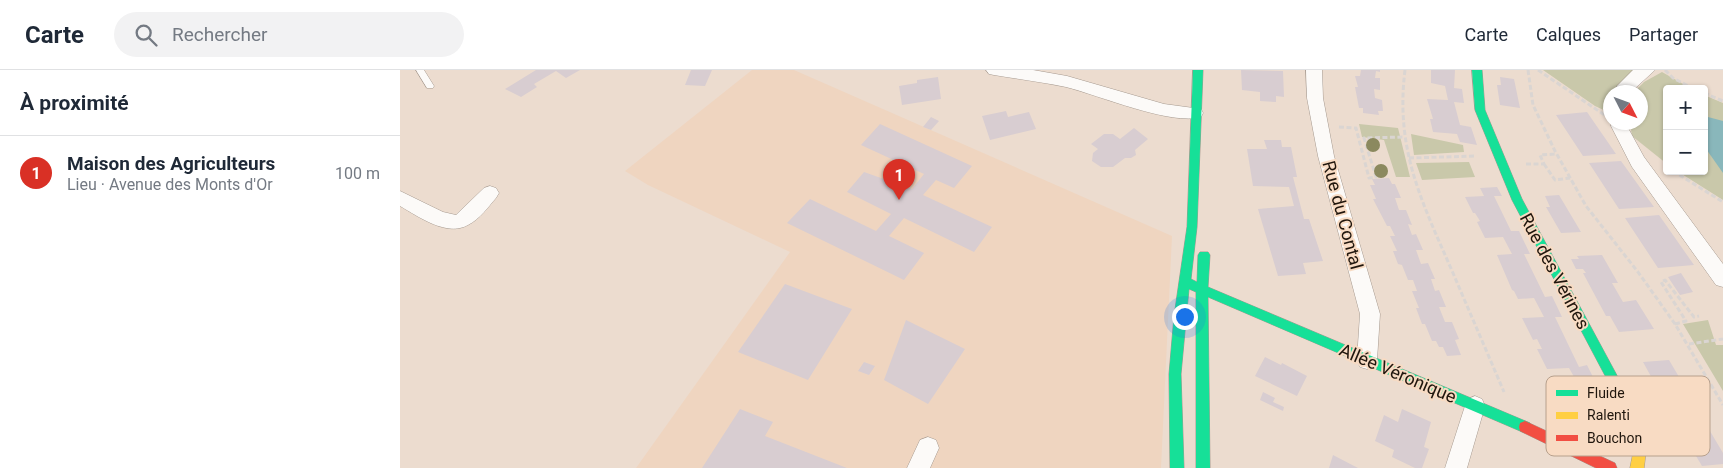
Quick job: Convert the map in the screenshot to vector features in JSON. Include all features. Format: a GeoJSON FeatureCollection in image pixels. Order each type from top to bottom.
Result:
{"type":"FeatureCollection","features":[{"type":"Feature","properties":{"kind":"street"},"geometry":{"type":"LineString","coordinates":[[994,70],[1026,74],[1075,84],[1164,110],[1195,113]]}},
{"type":"Feature","properties":{"kind":"street"},"geometry":{"type":"LineString","coordinates":[[1177,468],[1175,374],[1184,282],[1192,227],[1198,70]]}},
{"type":"Feature","properties":{"kind":"street","name":"Rue du Contal"},"geometry":{"type":"LineString","coordinates":[[1314,70],[1315,98],[1326,156],[1370,314],[1367,360]]}},
{"type":"Feature","properties":{"kind":"street","name":"Rue des Vérines"},"geometry":{"type":"LineString","coordinates":[[1477,70],[1480,110],[1517,200],[1611,376]]}},
{"type":"Feature","properties":{"kind":"street"},"geometry":{"type":"LineString","coordinates":[[1628,85],[1639,74],[1647,70]]}},
{"type":"Feature","properties":{"kind":"street"},"geometry":{"type":"LineString","coordinates":[[1195,113],[1204,208]]}},
{"type":"Feature","properties":{"kind":"street"},"geometry":{"type":"LineString","coordinates":[[1622,130],[1638,162],[1723,279]]}},
{"type":"Feature","properties":{"kind":"street"},"geometry":{"type":"LineString","coordinates":[[400,198],[445,221],[457,222],[466,217],[490,193]]}},
{"type":"Feature","properties":{"kind":"street"},"geometry":{"type":"LineString","coordinates":[[1203,468],[1204,244]]}},
{"type":"Feature","properties":{"kind":"street","name":"Allée Véronique"},"geometry":{"type":"LineString","coordinates":[[1184,282],[1475,406],[1546,439]]}},
{"type":"Feature","properties":{"kind":"street"},"geometry":{"type":"LineString","coordinates":[[1456,468],[1475,406]]}},
{"type":"Feature","properties":{"kind":"street"},"geometry":{"type":"LineString","coordinates":[[918,468],[928,448]]}},
{"type":"Feature","properties":{"kind":"street","name":"Allée Véronique"},"geometry":{"type":"LineString","coordinates":[[1584,456],[1610,468]]}},
{"type":"Feature","properties":{"kind":"lane"},"geometry":{"type":"LineString","coordinates":[[420,70],[430,86]]}},
{"type":"Feature","properties":{"kind":"path"},"geometry":{"type":"LineString","coordinates":[[1405,70],[1402,129],[1419,196],[1506,397]]}},
{"type":"Feature","properties":{"kind":"path"},"geometry":{"type":"LineString","coordinates":[[1528,70],[1533,105],[1556,154],[1586,206],[1638,272],[1675,324],[1706,376]]}},
{"type":"Feature","properties":{"kind":"path"},"geometry":{"type":"LineString","coordinates":[[1538,70],[1603,115]]}},
{"type":"Feature","properties":{"kind":"path"},"geometry":{"type":"LineString","coordinates":[[1664,70],[1673,78],[1686,85]]}},
{"type":"Feature","properties":{"kind":"path"},"geometry":{"type":"LineString","coordinates":[[1708,95],[1723,101]]}},
{"type":"Feature","properties":{"kind":"path"},"geometry":{"type":"LineString","coordinates":[[1321,126],[1356,128],[1369,178],[1376,177],[1364,138],[1404,137]]}},
{"type":"Feature","properties":{"kind":"path"},"geometry":{"type":"LineString","coordinates":[[1556,154],[1540,155],[1555,180],[1570,178]]}},
{"type":"Feature","properties":{"kind":"path"},"geometry":{"type":"LineString","coordinates":[[1409,158],[1544,164]]}},
{"type":"Feature","properties":{"kind":"path"},"geometry":{"type":"LineString","coordinates":[[1679,175],[1723,202]]}},
{"type":"Feature","properties":{"kind":"path"},"geometry":{"type":"LineString","coordinates":[[1675,324],[1686,321],[1661,282],[1665,280],[1694,318],[1699,316]]}},
{"type":"Feature","properties":{"kind":"path"},"geometry":{"type":"LineString","coordinates":[[1688,344],[1723,340]]}},
{"type":"Feature","properties":{"kind":"path"},"geometry":{"type":"LineString","coordinates":[[1710,382],[1723,405]]}},
{"type":"Feature","properties":{"kind":"shaded area"},"geometry":{"type":"Polygon","coordinates":[[[752,70],[794,70],[1172,236],[1161,468],[636,468],[790,252],[648,185],[625,171],[752,70]]]}},
{"type":"Feature","properties":{"kind":"green space"},"geometry":{"type":"Polygon","coordinates":[[[1543,70],[1640,70],[1629,76],[1622,85],[1603,85],[1603,110],[1543,70]]]}},
{"type":"Feature","properties":{"kind":"green space"},"geometry":{"type":"Polygon","coordinates":[[[1662,72],[1685,85],[1663,85],[1663,161],[1632,136],[1631,130],[1648,130],[1648,85],[1641,85],[1662,72]]]}},
{"type":"Feature","properties":{"kind":"green space"},"geometry":{"type":"Polygon","coordinates":[[[1708,97],[1723,103],[1723,200],[1683,175],[1708,175],[1708,97]]]}},
{"type":"Feature","properties":{"kind":"green space"},"geometry":{"type":"Polygon","coordinates":[[[1359,124],[1398,128],[1410,177],[1396,177],[1384,140],[1362,137],[1359,124]]]}},
{"type":"Feature","properties":{"kind":"green space"},"geometry":{"type":"Polygon","coordinates":[[[1411,134],[1463,145],[1464,152],[1414,155],[1411,134]]]}},
{"type":"Feature","properties":{"kind":"green space"},"geometry":{"type":"Polygon","coordinates":[[[1469,162],[1475,177],[1422,180],[1416,163],[1469,162]]]}},
{"type":"Feature","properties":{"kind":"green space"},"geometry":{"type":"Polygon","coordinates":[[[1708,320],[1716,345],[1723,345],[1723,391],[1683,324],[1708,320]]]}},
{"type":"Feature","properties":{"kind":"water"},"geometry":{"type":"Polygon","coordinates":[[[1708,117],[1723,121],[1723,173],[1708,152],[1708,117]]]}},
{"type":"Feature","properties":{"kind":"building"},"geometry":{"type":"Polygon","coordinates":[[[536,70],[580,70],[566,78],[556,71],[534,84],[537,87],[521,97],[505,89],[536,70]]]}},
{"type":"Feature","properties":{"kind":"building"},"geometry":{"type":"Polygon","coordinates":[[[691,70],[712,70],[705,86],[685,85],[691,70]]]}},
{"type":"Feature","properties":{"kind":"building"},"geometry":{"type":"Polygon","coordinates":[[[1241,70],[1283,71],[1284,97],[1276,96],[1276,102],[1260,101],[1260,92],[1242,90],[1241,70]]]}},
{"type":"Feature","properties":{"kind":"building"},"geometry":{"type":"Polygon","coordinates":[[[1361,70],[1380,70],[1380,72],[1376,71],[1375,78],[1380,78],[1380,90],[1374,89],[1375,98],[1382,100],[1383,111],[1378,111],[1379,115],[1363,113],[1363,108],[1359,108],[1355,87],[1358,87],[1355,76],[1360,76],[1361,70]]]}},
{"type":"Feature","properties":{"kind":"building"},"geometry":{"type":"Polygon","coordinates":[[[1431,70],[1455,70],[1454,88],[1462,89],[1464,103],[1454,102],[1460,125],[1471,127],[1477,145],[1460,142],[1457,134],[1433,132],[1430,119],[1433,119],[1427,99],[1448,100],[1445,86],[1431,83],[1431,70]]]}},
{"type":"Feature","properties":{"kind":"building"},"geometry":{"type":"Polygon","coordinates":[[[938,77],[941,99],[902,105],[899,86],[917,83],[917,80],[938,77]]]}},
{"type":"Feature","properties":{"kind":"building"},"geometry":{"type":"Polygon","coordinates":[[[1500,77],[1514,79],[1520,108],[1500,105],[1497,85],[1501,85],[1500,77]]]}},
{"type":"Feature","properties":{"kind":"building"},"geometry":{"type":"Polygon","coordinates":[[[1006,111],[1008,117],[1029,112],[1036,129],[990,140],[982,116],[1006,111]]]}},
{"type":"Feature","properties":{"kind":"building"},"geometry":{"type":"Polygon","coordinates":[[[1587,112],[1616,154],[1583,156],[1556,115],[1587,112]]]}},
{"type":"Feature","properties":{"kind":"building"},"geometry":{"type":"Polygon","coordinates":[[[931,117],[939,121],[931,130],[923,127],[931,117]]]}},
{"type":"Feature","properties":{"kind":"building"},"geometry":{"type":"Polygon","coordinates":[[[880,124],[972,166],[954,188],[936,180],[923,195],[992,227],[974,252],[904,218],[889,236],[924,253],[904,280],[787,223],[810,199],[876,231],[891,214],[847,192],[864,172],[912,189],[924,174],[861,145],[880,124]]]}},
{"type":"Feature","properties":{"kind":"building"},"geometry":{"type":"Polygon","coordinates":[[[1134,128],[1148,139],[1135,150],[1136,155],[1131,158],[1125,158],[1113,167],[1101,167],[1092,161],[1093,153],[1098,149],[1091,144],[1104,134],[1113,134],[1120,139],[1134,128]]]}},
{"type":"Feature","properties":{"kind":"building"},"geometry":{"type":"Polygon","coordinates":[[[1264,140],[1281,140],[1282,147],[1291,147],[1297,177],[1293,177],[1304,219],[1309,219],[1323,261],[1303,263],[1306,274],[1278,276],[1258,209],[1294,206],[1289,187],[1253,186],[1247,149],[1267,149],[1264,140]]]}},
{"type":"Feature","properties":{"kind":"building"},"geometry":{"type":"Polygon","coordinates":[[[1621,161],[1654,207],[1619,209],[1589,163],[1621,161]]]}},
{"type":"Feature","properties":{"kind":"building"},"geometry":{"type":"Polygon","coordinates":[[[1389,178],[1392,184],[1395,184],[1401,198],[1395,198],[1399,210],[1406,210],[1412,225],[1408,224],[1412,235],[1416,234],[1423,250],[1416,250],[1421,264],[1428,263],[1435,279],[1431,279],[1435,291],[1439,290],[1446,307],[1439,307],[1445,322],[1452,322],[1459,339],[1455,340],[1461,355],[1447,356],[1443,347],[1439,347],[1436,341],[1432,341],[1425,324],[1422,324],[1416,308],[1419,308],[1412,291],[1417,291],[1413,280],[1408,280],[1402,265],[1398,264],[1393,251],[1397,251],[1390,236],[1395,236],[1390,226],[1387,226],[1373,199],[1376,199],[1370,185],[1375,185],[1372,179],[1389,178]]]}},
{"type":"Feature","properties":{"kind":"building"},"geometry":{"type":"Polygon","coordinates":[[[1497,187],[1502,196],[1494,196],[1511,231],[1519,231],[1530,254],[1524,254],[1545,297],[1552,296],[1562,317],[1555,317],[1579,367],[1587,365],[1592,376],[1574,376],[1569,368],[1547,369],[1537,349],[1542,349],[1537,339],[1533,340],[1522,318],[1544,317],[1534,298],[1518,299],[1512,290],[1497,255],[1512,254],[1503,237],[1485,238],[1477,222],[1480,221],[1475,213],[1473,213],[1465,197],[1484,196],[1480,188],[1497,187]]]}},
{"type":"Feature","properties":{"kind":"building"},"geometry":{"type":"Polygon","coordinates":[[[1559,195],[1581,232],[1561,233],[1546,207],[1550,207],[1545,196],[1559,195]]]}},
{"type":"Feature","properties":{"kind":"building"},"geometry":{"type":"Polygon","coordinates":[[[1659,215],[1694,265],[1658,268],[1625,218],[1659,215]]]}},
{"type":"Feature","properties":{"kind":"building"},"geometry":{"type":"Polygon","coordinates":[[[1602,255],[1618,283],[1612,283],[1623,302],[1636,300],[1654,329],[1619,332],[1610,316],[1606,316],[1583,273],[1586,273],[1583,269],[1576,269],[1571,259],[1579,259],[1577,256],[1602,255]]]}},
{"type":"Feature","properties":{"kind":"building"},"geometry":{"type":"Polygon","coordinates":[[[1681,273],[1693,292],[1680,295],[1668,277],[1681,273]]]}},
{"type":"Feature","properties":{"kind":"building"},"geometry":{"type":"Polygon","coordinates":[[[785,284],[852,309],[808,380],[738,352],[785,284]]]}},
{"type":"Feature","properties":{"kind":"building"},"geometry":{"type":"Polygon","coordinates":[[[906,320],[965,349],[928,404],[884,380],[906,320]]]}},
{"type":"Feature","properties":{"kind":"building"},"geometry":{"type":"Polygon","coordinates":[[[1265,357],[1281,365],[1282,363],[1307,376],[1297,396],[1255,376],[1265,357]]]}},
{"type":"Feature","properties":{"kind":"building"},"geometry":{"type":"Polygon","coordinates":[[[1669,360],[1678,376],[1651,376],[1643,362],[1669,360]]]}},
{"type":"Feature","properties":{"kind":"building"},"geometry":{"type":"Polygon","coordinates":[[[864,362],[875,366],[869,375],[858,371],[864,362]]]}},
{"type":"Feature","properties":{"kind":"building"},"geometry":{"type":"Polygon","coordinates":[[[1263,392],[1275,398],[1273,402],[1284,407],[1283,411],[1260,400],[1263,392]]]}},
{"type":"Feature","properties":{"kind":"building"},"geometry":{"type":"Polygon","coordinates":[[[740,409],[773,422],[765,436],[847,468],[702,468],[740,409]]]}},
{"type":"Feature","properties":{"kind":"building"},"geometry":{"type":"Polygon","coordinates":[[[1402,409],[1431,422],[1424,447],[1429,449],[1422,468],[1415,468],[1392,457],[1394,450],[1375,441],[1384,415],[1398,422],[1402,409]]]}},
{"type":"Feature","properties":{"kind":"building"},"geometry":{"type":"Polygon","coordinates":[[[1710,431],[1723,453],[1723,464],[1702,466],[1696,456],[1710,456],[1710,431]]]}},
{"type":"Feature","properties":{"kind":"building"},"geometry":{"type":"Polygon","coordinates":[[[1333,455],[1358,468],[1329,468],[1333,455]]]}},
{"type":"Feature","properties":{"kind":"traffic: fast"},"geometry":{"type":"LineString","coordinates":[[1177,468],[1175,374],[1180,316],[1192,227],[1198,70]]}},
{"type":"Feature","properties":{"kind":"traffic: fast"},"geometry":{"type":"LineString","coordinates":[[1477,70],[1480,110],[1517,200],[1611,376]]}},
{"type":"Feature","properties":{"kind":"traffic: fast"},"geometry":{"type":"LineString","coordinates":[[1203,468],[1201,318],[1204,255]]}},
{"type":"Feature","properties":{"kind":"traffic: fast"},"geometry":{"type":"LineString","coordinates":[[1185,282],[1525,427]]}},
{"type":"Feature","properties":{"kind":"traffic: slow"},"geometry":{"type":"LineString","coordinates":[[1637,468],[1639,456]]}},
{"type":"Feature","properties":{"kind":"traffic: jam"},"geometry":{"type":"LineString","coordinates":[[1525,427],[1546,437]]}},
{"type":"Feature","properties":{"kind":"traffic: jam"},"geometry":{"type":"LineString","coordinates":[[1585,456],[1610,468]]}},
{"type":"Feature","properties":{"kind":"place","name":"Maison des Agriculteurs"},"geometry":{"type":"Point","coordinates":[899,200]}}]}
